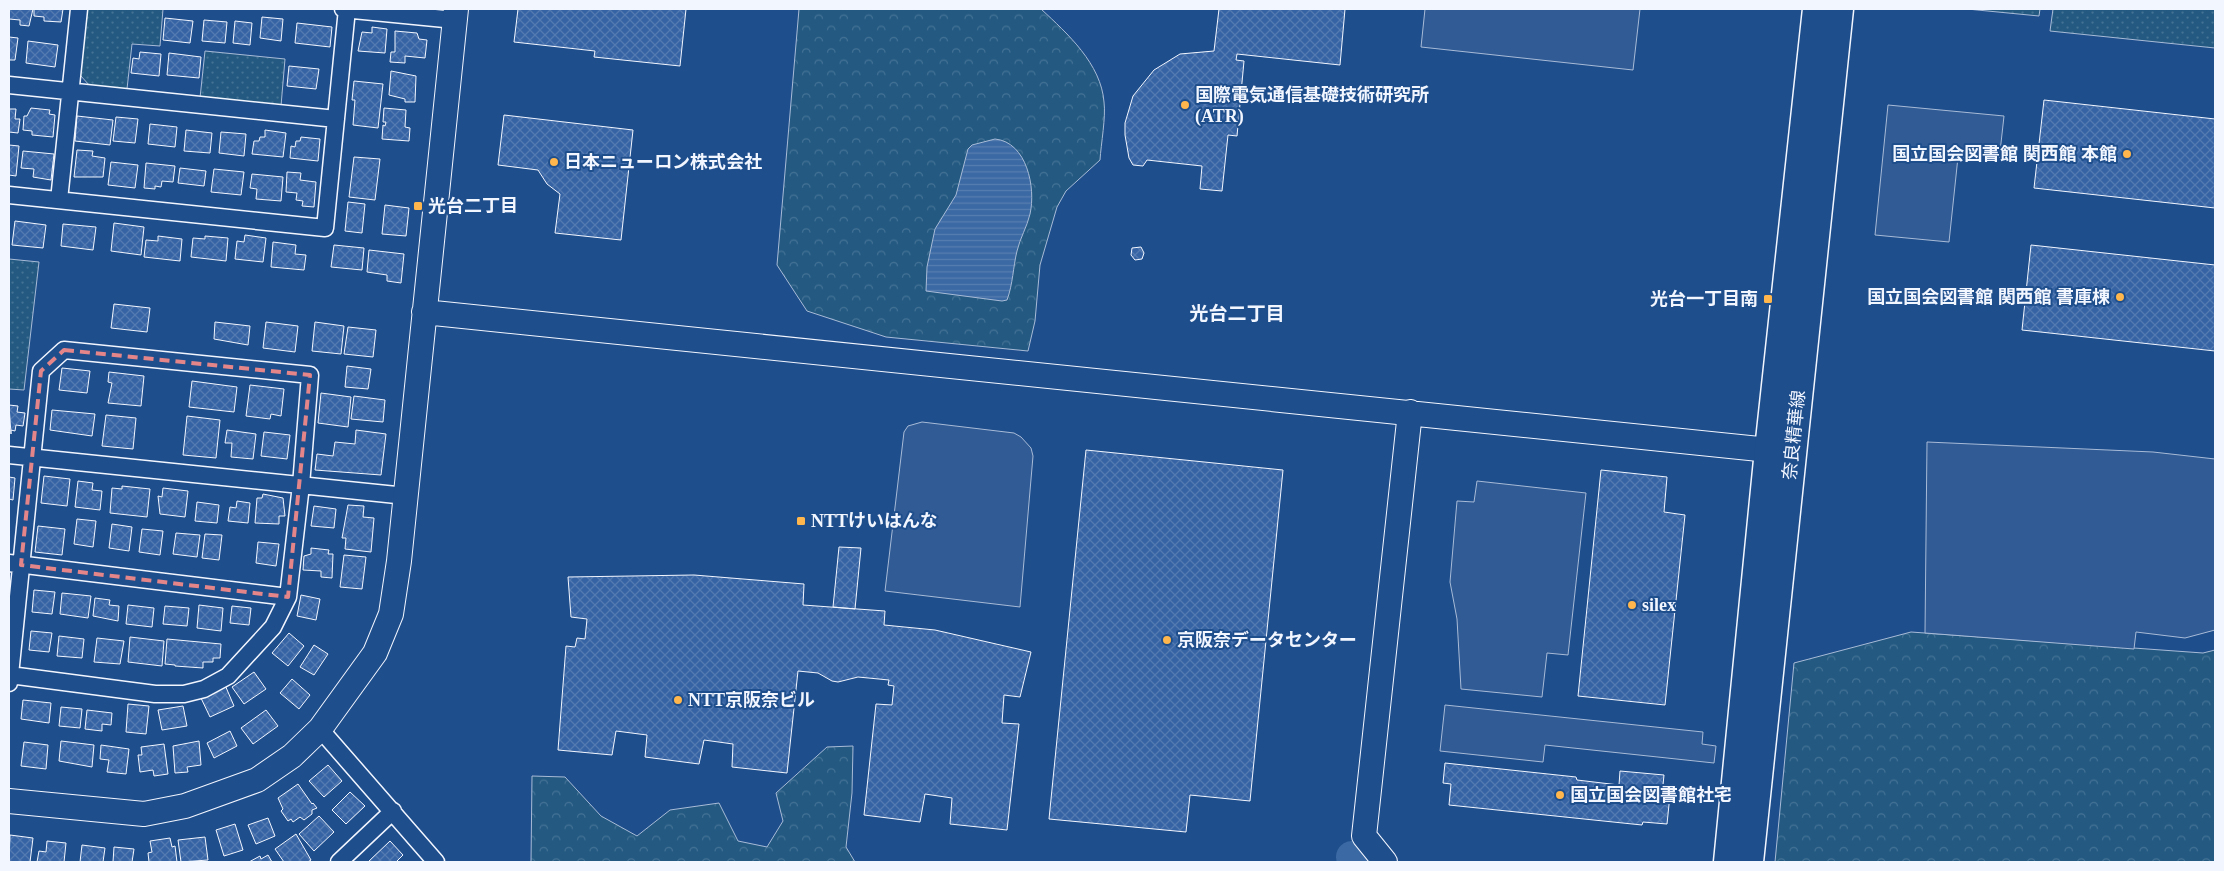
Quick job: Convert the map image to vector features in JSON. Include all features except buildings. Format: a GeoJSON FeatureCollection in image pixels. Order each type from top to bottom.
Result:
{"type":"FeatureCollection","features":[{"type":"Feature","properties":{"kind":"main road","name":"奈良精華線"},"geometry":{"type":"LineString","coordinates":[[1750,862],[1780,451],[1816,9]]}},
{"type":"Feature","properties":{"kind":"main road","name":"奈良精華線"},"geometry":{"type":"LineString","coordinates":[[1727,862],[1840,9]]}},
{"type":"Feature","properties":{"kind":"street"},"geometry":{"type":"LineString","coordinates":[[60,200],[79,9]]}},
{"type":"Feature","properties":{"kind":"street"},"geometry":{"type":"LineString","coordinates":[[9,195],[325,228],[346,9],[455,14],[400,561],[391,614],[375,653],[320,729],[292,756],[257,780],[185,806],[144,814],[9,801]]}},
{"type":"Feature","properties":{"kind":"street"},"geometry":{"type":"LineString","coordinates":[[9,85],[336,119]]}},
{"type":"Feature","properties":{"kind":"street"},"geometry":{"type":"LineString","coordinates":[[424,312],[1780,451]]}},
{"type":"Feature","properties":{"kind":"street"},"geometry":{"type":"LineString","coordinates":[[64,350],[310,375],[301,485],[288,597],[273,627],[228,676],[204,688],[184,694],[155,694],[9,677],[15,564],[32,458],[41,371],[64,350]]}},
{"type":"Feature","properties":{"kind":"street"},"geometry":{"type":"LineString","coordinates":[[1385,862],[1364,836],[1410,412]]}},
{"type":"Feature","properties":{"kind":"street"},"geometry":{"type":"LineString","coordinates":[[9,455],[406,496]]}},
{"type":"Feature","properties":{"kind":"street"},"geometry":{"type":"LineString","coordinates":[[15,564],[288,597]]}},
{"type":"Feature","properties":{"kind":"street"},"geometry":{"type":"LineString","coordinates":[[320,729],[436,862]]}},
{"type":"Feature","properties":{"kind":"street"},"geometry":{"type":"LineString","coordinates":[[339,862],[393,811]]}},
{"type":"Feature","properties":{"kind":"highlighted area"},"geometry":{"type":"Polygon","coordinates":[[[64,350],[310,375],[288,597],[21,565],[41,371],[64,350]]]}},
{"type":"Feature","properties":{"kind":"green space"},"geometry":{"type":"Polygon","coordinates":[[[86,9],[163,9],[160,46],[132,44],[127,89],[90,86],[80,75],[86,9]]]}},
{"type":"Feature","properties":{"kind":"green space"},"geometry":{"type":"Polygon","coordinates":[[[799,9],[1041,9],[1072,39],[1090,62],[1102,88],[1104,102],[1100,160],[1066,191],[1057,207],[1040,265],[1035,321],[1028,351],[886,337],[807,311],[777,265],[799,9]]]}},
{"type":"Feature","properties":{"kind":"green space"},"geometry":{"type":"Polygon","coordinates":[[[1967,9],[2040,9],[2039,16],[1967,9]]]}},
{"type":"Feature","properties":{"kind":"green space"},"geometry":{"type":"Polygon","coordinates":[[[2053,9],[2215,9],[2215,48],[2050,31],[2053,9]]]}},
{"type":"Feature","properties":{"kind":"green space"},"geometry":{"type":"Polygon","coordinates":[[[205,51],[285,59],[281,106],[200,98],[205,51]]]}},
{"type":"Feature","properties":{"kind":"green space"},"geometry":{"type":"Polygon","coordinates":[[[9,259],[39,262],[24,390],[9,389],[9,259]]]}},
{"type":"Feature","properties":{"kind":"green space"},"geometry":{"type":"Polygon","coordinates":[[[1911,632],[2203,653],[2215,650],[2215,862],[1775,862],[1794,663],[1911,632]]]}},
{"type":"Feature","properties":{"kind":"green space"},"geometry":{"type":"Polygon","coordinates":[[[853,746],[852,793],[846,847],[855,862],[531,862],[532,776],[565,777],[601,816],[637,836],[670,810],[719,803],[738,841],[767,847],[783,821],[776,793],[827,747],[853,746]]]}},
{"type":"Feature","properties":{"kind":"shaded area"},"geometry":{"type":"Polygon","coordinates":[[[1425,9],[1640,9],[1633,70],[1421,47],[1425,9]]]}},
{"type":"Feature","properties":{"kind":"shaded area"},"geometry":{"type":"Polygon","coordinates":[[[1888,105],[2004,116],[1999,161],[1958,157],[1949,242],[1875,235],[1888,105]]]}},
{"type":"Feature","properties":{"kind":"shaded area"},"geometry":{"type":"Polygon","coordinates":[[[995,139],[1006,142],[1015,148],[1022,157],[1027,168],[1032,192],[1030,214],[1017,251],[1011,288],[1007,300],[1002,301],[926,291],[927,267],[935,229],[956,195],[968,149],[972,145],[995,139]]]}},
{"type":"Feature","properties":{"kind":"shaded area"},"geometry":{"type":"Polygon","coordinates":[[[922,422],[1014,433],[1021,437],[1031,448],[1033,456],[1020,607],[885,591],[904,432],[908,426],[922,422]]]}},
{"type":"Feature","properties":{"kind":"shaded area"},"geometry":{"type":"Polygon","coordinates":[[[1927,442],[2153,452],[2215,459],[2215,630],[2185,638],[2136,632],[2134,649],[1925,633],[1927,442]]]}},
{"type":"Feature","properties":{"kind":"shaded area"},"geometry":{"type":"Polygon","coordinates":[[[1477,481],[1586,493],[1568,655],[1547,653],[1542,697],[1461,689],[1457,619],[1450,582],[1457,501],[1474,502],[1477,481]]]}},
{"type":"Feature","properties":{"kind":"shaded area"},"geometry":{"type":"Polygon","coordinates":[[[1445,705],[1703,732],[1702,744],[1716,746],[1714,763],[1545,745],[1543,762],[1440,751],[1445,705]]]}},
{"type":"Feature","properties":{"kind":"waterway"},"geometry":{"type":"LineString","coordinates":[[1352,857],[1355,862]]}},
{"type":"Feature","properties":{"kind":"place","name":"国際電気通信基礎技術研究所 (ATR)"},"geometry":{"type":"Point","coordinates":[1185,105]}},
{"type":"Feature","properties":{"kind":"place","name":"国立国会図書館 関西館 本館"},"geometry":{"type":"Point","coordinates":[2127,154]}},
{"type":"Feature","properties":{"kind":"place","name":"日本ニューロン株式会社"},"geometry":{"type":"Point","coordinates":[554,162]}},
{"type":"Feature","properties":{"kind":"place","name":"光台二丁目"},"geometry":{"type":"Point","coordinates":[418,206]}},
{"type":"Feature","properties":{"kind":"place","name":"国立国会図書館 関西館 書庫棟"},"geometry":{"type":"Point","coordinates":[2120,297]}},
{"type":"Feature","properties":{"kind":"place","name":"光台一丁目南"},"geometry":{"type":"Point","coordinates":[1768,299]}},
{"type":"Feature","properties":{"kind":"place","name":"NTTけいはんな"},"geometry":{"type":"Point","coordinates":[801,521]}},
{"type":"Feature","properties":{"kind":"place","name":"silex"},"geometry":{"type":"Point","coordinates":[1632,605]}},
{"type":"Feature","properties":{"kind":"place","name":"京阪奈データセンター"},"geometry":{"type":"Point","coordinates":[1167,640]}},
{"type":"Feature","properties":{"kind":"place","name":"NTT京阪奈ビル"},"geometry":{"type":"Point","coordinates":[678,700]}},
{"type":"Feature","properties":{"kind":"place","name":"国立国会図書館社宅"},"geometry":{"type":"Point","coordinates":[1560,795]}},
{"type":"Feature","properties":{"kind":"district","name":"光台二丁目"},"geometry":{"type":"Point","coordinates":[1237,313]}}]}
